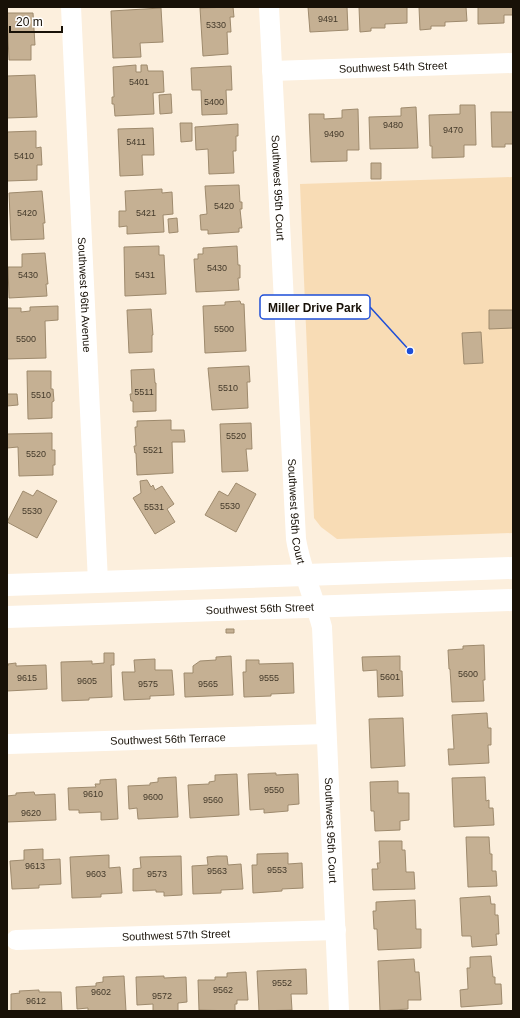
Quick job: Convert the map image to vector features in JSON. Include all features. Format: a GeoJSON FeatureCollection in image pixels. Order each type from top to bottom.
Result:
{"type":"FeatureCollection","features":[{"type":"Feature","properties":{"kind":"main road"},"geometry":{"type":"LineString","coordinates":[[7,585],[513,568]]}},
{"type":"Feature","properties":{"kind":"main road","name":"Southwest 56th Street"},"geometry":{"type":"LineString","coordinates":[[7,617],[513,600]]}},
{"type":"Feature","properties":{"kind":"street","name":"Southwest 96th Avenue"},"geometry":{"type":"LineString","coordinates":[[71,7],[98,582]]}},
{"type":"Feature","properties":{"kind":"street","name":"Southwest 95th Court"},"geometry":{"type":"LineString","coordinates":[[269,7],[296,539],[304,575],[322,626],[339,1011]]}},
{"type":"Feature","properties":{"kind":"street","name":"Southwest 54th Street"},"geometry":{"type":"LineString","coordinates":[[272,71],[513,64]]}},
{"type":"Feature","properties":{"kind":"street","name":"Southwest 56th Terrace"},"geometry":{"type":"LineString","coordinates":[[9,744],[326,734]]}},
{"type":"Feature","properties":{"kind":"street","name":"Southwest 57th Street"},"geometry":{"type":"LineString","coordinates":[[16,940],[336,930]]}},
{"type":"Feature","properties":{"kind":"shaded area"},"geometry":{"type":"Polygon","coordinates":[[[513,177],[513,533],[337,539],[321,527],[314,518],[300,184],[513,177]]]}},
{"type":"Feature","properties":{"kind":"building"},"geometry":{"type":"Polygon","coordinates":[[[233,7],[234,17],[230,17],[231,32],[227,32],[228,54],[203,56],[200,8],[233,7]]]}},
{"type":"Feature","properties":{"kind":"building"},"geometry":{"type":"Polygon","coordinates":[[[308,7],[347,7],[348,30],[310,32],[308,7]]]}},
{"type":"Feature","properties":{"kind":"building"},"geometry":{"type":"Polygon","coordinates":[[[359,7],[407,7],[407,23],[385,24],[385,28],[371,28],[371,31],[360,32],[359,7]]]}},
{"type":"Feature","properties":{"kind":"building"},"geometry":{"type":"Polygon","coordinates":[[[419,7],[466,7],[467,21],[445,22],[445,26],[431,26],[431,29],[420,30],[419,7]]]}},
{"type":"Feature","properties":{"kind":"building"},"geometry":{"type":"Polygon","coordinates":[[[478,7],[513,7],[513,15],[504,15],[504,23],[478,24],[478,7]]]}},
{"type":"Feature","properties":{"kind":"building"},"geometry":{"type":"Polygon","coordinates":[[[161,8],[163,42],[140,43],[141,57],[113,58],[111,11],[161,8]]]}},
{"type":"Feature","properties":{"kind":"building"},"geometry":{"type":"Polygon","coordinates":[[[7,13],[33,13],[35,45],[31,45],[31,60],[9,60],[7,13]]]}},
{"type":"Feature","properties":{"kind":"building"},"geometry":{"type":"Polygon","coordinates":[[[136,65],[136,72],[141,72],[141,65],[147,65],[148,71],[163,71],[164,92],[153,93],[154,114],[115,116],[114,104],[112,104],[112,97],[114,97],[113,67],[136,65]]]}},
{"type":"Feature","properties":{"kind":"building"},"geometry":{"type":"Polygon","coordinates":[[[231,66],[232,90],[226,90],[227,114],[202,115],[201,90],[192,90],[191,68],[231,66]]]}},
{"type":"Feature","properties":{"kind":"building"},"geometry":{"type":"Polygon","coordinates":[[[35,75],[37,117],[7,118],[7,76],[35,75]]]}},
{"type":"Feature","properties":{"kind":"building"},"geometry":{"type":"Polygon","coordinates":[[[171,94],[172,113],[160,114],[159,95],[171,94]]]}},
{"type":"Feature","properties":{"kind":"building"},"geometry":{"type":"Polygon","coordinates":[[[460,105],[475,105],[476,145],[464,145],[464,157],[432,158],[429,115],[460,114],[460,105]]]}},
{"type":"Feature","properties":{"kind":"building"},"geometry":{"type":"Polygon","coordinates":[[[416,107],[418,148],[370,149],[369,117],[401,116],[401,108],[416,107]]]}},
{"type":"Feature","properties":{"kind":"building"},"geometry":{"type":"Polygon","coordinates":[[[358,109],[359,150],[347,150],[347,161],[311,162],[309,114],[324,114],[324,119],[342,118],[342,110],[358,109]]]}},
{"type":"Feature","properties":{"kind":"building"},"geometry":{"type":"Polygon","coordinates":[[[491,112],[513,112],[513,144],[505,144],[505,147],[492,147],[491,112]]]}},
{"type":"Feature","properties":{"kind":"building"},"geometry":{"type":"Polygon","coordinates":[[[180,123],[192,123],[192,141],[181,142],[180,123]]]}},
{"type":"Feature","properties":{"kind":"building"},"geometry":{"type":"Polygon","coordinates":[[[238,124],[236,151],[233,151],[234,173],[209,174],[208,149],[196,150],[195,127],[238,124]]]}},
{"type":"Feature","properties":{"kind":"building"},"geometry":{"type":"Polygon","coordinates":[[[153,128],[154,155],[142,155],[143,175],[120,176],[118,129],[153,128]]]}},
{"type":"Feature","properties":{"kind":"building"},"geometry":{"type":"Polygon","coordinates":[[[36,131],[36,148],[41,147],[42,165],[37,165],[37,180],[7,181],[7,132],[36,131]]]}},
{"type":"Feature","properties":{"kind":"building"},"geometry":{"type":"Polygon","coordinates":[[[371,163],[381,163],[381,179],[371,179],[371,163]]]}},
{"type":"Feature","properties":{"kind":"building"},"geometry":{"type":"Polygon","coordinates":[[[239,185],[240,202],[242,202],[242,209],[240,209],[242,228],[239,228],[239,232],[208,234],[208,230],[201,230],[200,215],[207,214],[205,186],[239,185]]]}},
{"type":"Feature","properties":{"kind":"building"},"geometry":{"type":"Polygon","coordinates":[[[162,189],[162,193],[172,192],[173,214],[163,215],[164,232],[127,234],[127,226],[119,227],[119,211],[126,211],[125,191],[162,189]]]}},
{"type":"Feature","properties":{"kind":"building"},"geometry":{"type":"Polygon","coordinates":[[[42,191],[45,223],[43,223],[44,239],[11,240],[9,193],[42,191]]]}},
{"type":"Feature","properties":{"kind":"building"},"geometry":{"type":"Polygon","coordinates":[[[177,218],[178,232],[169,233],[168,219],[177,218]]]}},
{"type":"Feature","properties":{"kind":"building"},"geometry":{"type":"Polygon","coordinates":[[[159,246],[159,255],[164,255],[166,294],[125,296],[124,247],[159,246]]]}},
{"type":"Feature","properties":{"kind":"building"},"geometry":{"type":"Polygon","coordinates":[[[237,246],[238,265],[240,265],[240,278],[238,278],[239,290],[196,292],[194,259],[198,259],[198,254],[203,254],[203,248],[237,246]]]}},
{"type":"Feature","properties":{"kind":"building"},"geometry":{"type":"Polygon","coordinates":[[[45,253],[48,284],[46,284],[47,296],[9,298],[8,267],[22,267],[22,254],[45,253]]]}},
{"type":"Feature","properties":{"kind":"building"},"geometry":{"type":"Polygon","coordinates":[[[240,301],[241,304],[244,304],[246,351],[205,353],[203,306],[225,305],[225,302],[240,301]]]}},
{"type":"Feature","properties":{"kind":"building"},"geometry":{"type":"Polygon","coordinates":[[[58,306],[58,320],[45,321],[46,358],[7,359],[7,308],[21,308],[21,312],[30,311],[30,307],[58,306]]]}},
{"type":"Feature","properties":{"kind":"building"},"geometry":{"type":"Polygon","coordinates":[[[151,309],[153,335],[152,352],[129,353],[127,310],[151,309]]]}},
{"type":"Feature","properties":{"kind":"building"},"geometry":{"type":"Polygon","coordinates":[[[489,310],[513,310],[513,328],[489,329],[489,310]]]}},
{"type":"Feature","properties":{"kind":"building"},"geometry":{"type":"Polygon","coordinates":[[[481,332],[483,363],[464,364],[462,333],[481,332]]]}},
{"type":"Feature","properties":{"kind":"building"},"geometry":{"type":"Polygon","coordinates":[[[249,366],[250,382],[247,382],[248,408],[212,410],[208,368],[249,366]]]}},
{"type":"Feature","properties":{"kind":"building"},"geometry":{"type":"Polygon","coordinates":[[[154,369],[156,383],[156,411],[133,412],[133,401],[131,401],[130,394],[132,394],[131,370],[154,369]]]}},
{"type":"Feature","properties":{"kind":"building"},"geometry":{"type":"Polygon","coordinates":[[[27,371],[51,371],[51,389],[53,389],[54,401],[52,402],[52,418],[28,419],[27,371]]]}},
{"type":"Feature","properties":{"kind":"building"},"geometry":{"type":"Polygon","coordinates":[[[7,394],[17,394],[18,405],[7,406],[7,394]]]}},
{"type":"Feature","properties":{"kind":"building"},"geometry":{"type":"Polygon","coordinates":[[[171,420],[171,430],[184,430],[185,442],[172,442],[173,473],[137,475],[136,453],[134,446],[136,446],[135,427],[137,427],[137,421],[171,420]]]}},
{"type":"Feature","properties":{"kind":"building"},"geometry":{"type":"Polygon","coordinates":[[[251,423],[252,449],[246,449],[248,471],[222,472],[220,424],[251,423]]]}},
{"type":"Feature","properties":{"kind":"building"},"geometry":{"type":"Polygon","coordinates":[[[52,433],[52,450],[55,450],[53,475],[19,476],[18,447],[7,448],[7,434],[52,433]]]}},
{"type":"Feature","properties":{"kind":"building"},"geometry":{"type":"Polygon","coordinates":[[[147,480],[151,487],[153,485],[155,490],[162,486],[174,504],[167,509],[175,522],[155,534],[133,498],[141,493],[140,481],[147,480]]]}},
{"type":"Feature","properties":{"kind":"building"},"geometry":{"type":"Polygon","coordinates":[[[236,483],[256,494],[236,532],[205,515],[219,491],[228,496],[236,483]]]}},
{"type":"Feature","properties":{"kind":"building"},"geometry":{"type":"Polygon","coordinates":[[[37,490],[57,501],[37,538],[7,522],[23,491],[33,496],[37,490]]]}},
{"type":"Feature","properties":{"kind":"building"},"geometry":{"type":"Polygon","coordinates":[[[226,629],[234,629],[234,633],[226,633],[226,629]]]}},
{"type":"Feature","properties":{"kind":"building"},"geometry":{"type":"Polygon","coordinates":[[[484,645],[484,701],[452,702],[448,650],[463,649],[463,646],[484,645]]]}},
{"type":"Feature","properties":{"kind":"building"},"geometry":{"type":"Polygon","coordinates":[[[104,653],[114,653],[114,665],[111,665],[112,697],[62,701],[61,662],[92,661],[92,664],[104,663],[104,653]]]}},
{"type":"Feature","properties":{"kind":"building"},"geometry":{"type":"Polygon","coordinates":[[[231,656],[233,695],[185,697],[184,673],[193,673],[193,666],[200,661],[216,660],[216,657],[231,656]]]}},
{"type":"Feature","properties":{"kind":"building"},"geometry":{"type":"Polygon","coordinates":[[[400,656],[403,696],[378,697],[377,670],[363,671],[362,657],[400,656]]]}},
{"type":"Feature","properties":{"kind":"building"},"geometry":{"type":"Polygon","coordinates":[[[155,659],[155,670],[172,670],[174,695],[150,696],[150,699],[124,700],[122,672],[135,672],[134,660],[155,659]]]}},
{"type":"Feature","properties":{"kind":"building"},"geometry":{"type":"Polygon","coordinates":[[[246,660],[259,660],[259,664],[293,663],[294,693],[244,697],[243,672],[246,672],[246,660]]]}},
{"type":"Feature","properties":{"kind":"building"},"geometry":{"type":"Polygon","coordinates":[[[16,663],[16,666],[46,665],[47,689],[7,691],[7,666],[8,664],[16,663]]]}},
{"type":"Feature","properties":{"kind":"building"},"geometry":{"type":"Polygon","coordinates":[[[487,713],[488,728],[491,728],[491,745],[488,745],[489,763],[449,765],[448,749],[454,749],[452,715],[487,713]]]}},
{"type":"Feature","properties":{"kind":"building"},"geometry":{"type":"Polygon","coordinates":[[[403,718],[405,766],[371,768],[369,719],[403,718]]]}},
{"type":"Feature","properties":{"kind":"building"},"geometry":{"type":"Polygon","coordinates":[[[276,773],[276,775],[298,774],[299,804],[288,805],[288,811],[264,813],[264,809],[250,810],[248,774],[276,773]]]}},
{"type":"Feature","properties":{"kind":"building"},"geometry":{"type":"Polygon","coordinates":[[[237,774],[239,815],[190,818],[188,785],[209,784],[209,782],[215,781],[215,775],[237,774]]]}},
{"type":"Feature","properties":{"kind":"building"},"geometry":{"type":"Polygon","coordinates":[[[176,777],[178,817],[138,819],[137,808],[129,809],[128,786],[150,785],[150,783],[158,782],[158,778],[176,777]]]}},
{"type":"Feature","properties":{"kind":"building"},"geometry":{"type":"Polygon","coordinates":[[[485,777],[486,801],[489,800],[489,808],[493,808],[494,825],[454,827],[452,778],[485,777]]]}},
{"type":"Feature","properties":{"kind":"building"},"geometry":{"type":"Polygon","coordinates":[[[116,779],[118,819],[101,820],[101,812],[79,813],[79,810],[69,810],[68,788],[96,787],[95,784],[100,784],[100,780],[116,779]]]}},
{"type":"Feature","properties":{"kind":"building"},"geometry":{"type":"Polygon","coordinates":[[[398,781],[398,793],[409,793],[409,820],[400,821],[400,830],[375,831],[374,811],[371,811],[370,782],[398,781]]]}},
{"type":"Feature","properties":{"kind":"building"},"geometry":{"type":"Polygon","coordinates":[[[34,792],[35,795],[55,794],[56,820],[7,822],[7,796],[16,795],[16,793],[34,792]]]}},
{"type":"Feature","properties":{"kind":"building"},"geometry":{"type":"Polygon","coordinates":[[[466,837],[489,837],[490,854],[492,854],[492,871],[496,871],[497,886],[468,887],[466,837]]]}},
{"type":"Feature","properties":{"kind":"building"},"geometry":{"type":"Polygon","coordinates":[[[379,841],[402,841],[402,850],[405,850],[406,872],[414,872],[415,889],[373,890],[372,869],[378,869],[377,863],[380,863],[379,841]]]}},
{"type":"Feature","properties":{"kind":"building"},"geometry":{"type":"Polygon","coordinates":[[[43,849],[43,860],[60,859],[61,884],[39,885],[39,888],[12,889],[10,861],[24,860],[24,850],[43,849]]]}},
{"type":"Feature","properties":{"kind":"building"},"geometry":{"type":"Polygon","coordinates":[[[288,853],[288,864],[302,863],[303,888],[253,893],[252,865],[257,865],[257,854],[288,853]]]}},
{"type":"Feature","properties":{"kind":"building"},"geometry":{"type":"Polygon","coordinates":[[[109,855],[109,868],[120,867],[122,893],[101,894],[101,897],[72,898],[70,857],[109,855]]]}},
{"type":"Feature","properties":{"kind":"building"},"geometry":{"type":"Polygon","coordinates":[[[181,856],[182,895],[164,896],[164,892],[156,892],[156,890],[133,891],[133,869],[141,868],[140,857],[181,856]]]}},
{"type":"Feature","properties":{"kind":"building"},"geometry":{"type":"Polygon","coordinates":[[[227,856],[228,865],[241,864],[243,889],[221,890],[221,893],[193,894],[192,866],[208,865],[207,857],[227,856]]]}},
{"type":"Feature","properties":{"kind":"building"},"geometry":{"type":"Polygon","coordinates":[[[490,896],[491,904],[495,904],[495,915],[498,915],[499,934],[496,934],[497,945],[472,947],[471,936],[462,936],[460,898],[490,896]]]}},
{"type":"Feature","properties":{"kind":"building"},"geometry":{"type":"Polygon","coordinates":[[[415,900],[416,929],[421,929],[421,948],[378,950],[377,929],[374,929],[373,911],[376,911],[376,902],[415,900]]]}},
{"type":"Feature","properties":{"kind":"building"},"geometry":{"type":"Polygon","coordinates":[[[491,956],[495,984],[501,984],[502,1004],[461,1007],[460,990],[468,989],[467,968],[470,968],[470,957],[491,956]]]}},
{"type":"Feature","properties":{"kind":"building"},"geometry":{"type":"Polygon","coordinates":[[[414,959],[415,972],[419,972],[421,1000],[408,1000],[408,1009],[380,1011],[378,961],[414,959]]]}},
{"type":"Feature","properties":{"kind":"building"},"geometry":{"type":"Polygon","coordinates":[[[306,969],[307,994],[291,994],[292,1010],[259,1011],[257,971],[306,969]]]}},
{"type":"Feature","properties":{"kind":"building"},"geometry":{"type":"Polygon","coordinates":[[[246,972],[248,1000],[237,1000],[237,1004],[235,1004],[235,1011],[199,1010],[198,980],[215,980],[215,977],[227,977],[227,973],[246,972]]]}},
{"type":"Feature","properties":{"kind":"building"},"geometry":{"type":"Polygon","coordinates":[[[124,976],[126,1011],[88,1011],[88,1008],[77,1009],[76,987],[96,986],[96,983],[103,982],[103,977],[124,976]]]}},
{"type":"Feature","properties":{"kind":"building"},"geometry":{"type":"Polygon","coordinates":[[[164,976],[164,978],[186,977],[187,1002],[178,1003],[178,1011],[153,1011],[153,1004],[137,1005],[136,977],[164,976]]]}},
{"type":"Feature","properties":{"kind":"building"},"geometry":{"type":"Polygon","coordinates":[[[39,990],[39,992],[61,992],[62,1011],[11,1011],[11,994],[20,993],[19,991],[39,990]]]}},
{"type":"Feature","properties":{"kind":"place","name":"Miller Drive Park"},"geometry":{"type":"Point","coordinates":[410,351]}}]}
